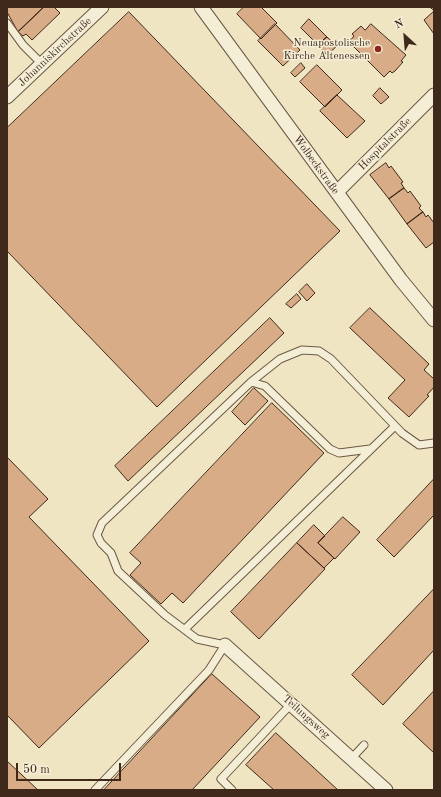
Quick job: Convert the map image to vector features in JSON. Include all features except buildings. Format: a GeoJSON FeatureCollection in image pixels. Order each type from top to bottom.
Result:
{"type":"FeatureCollection","features":[{"type":"Feature","properties":{"kind":"street","name":"Johanniskirchstraße"},"geometry":{"type":"LineString","coordinates":[[7,98],[102,7]]}},
{"type":"Feature","properties":{"kind":"street","name":"Wolbeckstraße"},"geometry":{"type":"LineString","coordinates":[[201,7],[401,280],[434,320]]}},
{"type":"Feature","properties":{"kind":"street","name":"Hospitalstraße"},"geometry":{"type":"LineString","coordinates":[[337,192],[434,96]]}},
{"type":"Feature","properties":{"kind":"street","name":"Teilungsweg"},"geometry":{"type":"LineString","coordinates":[[225,645],[292,703],[386,790]]}},
{"type":"Feature","properties":{"kind":"lane"},"geometry":{"type":"LineString","coordinates":[[7,23],[23,45],[42,64]]}},
{"type":"Feature","properties":{"kind":"lane"},"geometry":{"type":"LineString","coordinates":[[95,790],[209,670],[225,645],[197,639],[165,615],[118,571],[111,553],[100,543],[97,535],[102,523],[251,382],[280,359],[302,350],[319,351],[331,359],[402,433],[420,444],[434,444]]}},
{"type":"Feature","properties":{"kind":"lane"},"geometry":{"type":"LineString","coordinates":[[251,382],[265,386],[330,449],[340,453],[371,449]]}},
{"type":"Feature","properties":{"kind":"lane"},"geometry":{"type":"LineString","coordinates":[[185,629],[395,426]]}},
{"type":"Feature","properties":{"kind":"lane"},"geometry":{"type":"LineString","coordinates":[[232,790],[221,779],[292,703]]}},
{"type":"Feature","properties":{"kind":"lane"},"geometry":{"type":"LineString","coordinates":[[352,758],[364,745]]}},
{"type":"Feature","properties":{"kind":"place","name":"Neuapostolische Kirche Altenessen"},"geometry":{"type":"Point","coordinates":[378,49]}}]}
